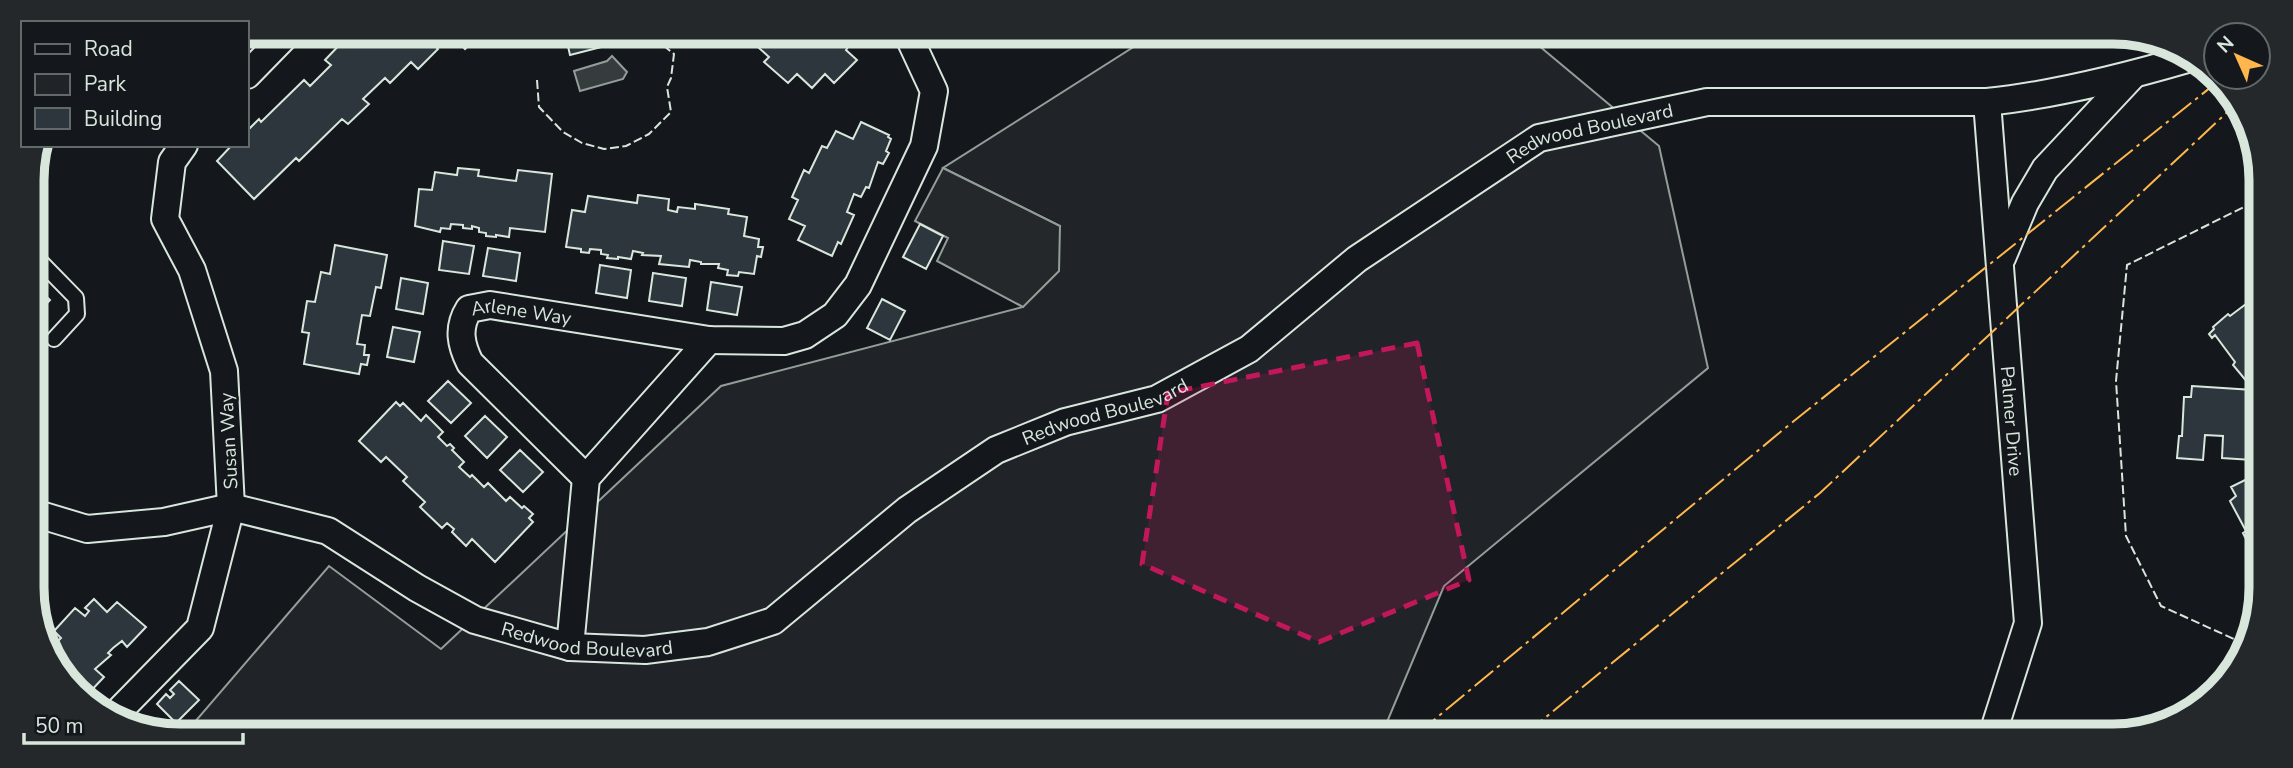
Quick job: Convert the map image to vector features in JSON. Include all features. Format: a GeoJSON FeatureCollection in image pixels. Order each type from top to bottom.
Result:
{"type":"FeatureCollection","features":[{"type":"Feature","properties":{"kind":"street"},"geometry":{"type":"LineString","coordinates":[[248,74],[277,44]]}},
{"type":"Feature","properties":{"kind":"street","name":"Arlene Way"},"geometry":{"type":"LineString","coordinates":[[586,478],[470,363],[462,346],[461,328],[468,309],[491,305],[709,340],[784,341],[805,335],[835,315],[858,285],[924,146],[934,91],[912,44]]}},
{"type":"Feature","properties":{"kind":"street","name":"Redwood Boulevard"},"geometry":{"type":"LineString","coordinates":[[44,516],[87,529],[163,522],[231,507],[328,531],[417,588],[475,620],[570,647],[645,650],[708,642],[773,621],[907,510],[996,450],[1065,422],[1157,400],[1249,349],[1357,259],[1539,138],[1707,102],[1987,102],[2014,99],[2133,75],[2179,61]]}},
{"type":"Feature","properties":{"kind":"street"},"geometry":{"type":"LineString","coordinates":[[2000,262],[2025,203],[2045,169],[2133,75]]}},
{"type":"Feature","properties":{"kind":"street","name":"Palmer Drive"},"geometry":{"type":"LineString","coordinates":[[1987,102],[2028,623],[1996,724]]}},
{"type":"Feature","properties":{"kind":"street","name":"Susan Way"},"geometry":{"type":"LineString","coordinates":[[120,710],[200,628],[231,507],[224,371],[192,270],[165,219],[172,162],[183,147]]}},
{"type":"Feature","properties":{"kind":"street"},"geometry":{"type":"LineString","coordinates":[[570,647],[586,478],[709,340]]}},
{"type":"Feature","properties":{"kind":"lane"},"geometry":{"type":"LineString","coordinates":[[44,265],[76,298],[77,314],[54,339]]}},
{"type":"Feature","properties":{"kind":"highlighted area"},"geometry":{"type":"Polygon","coordinates":[[[1417,343],[1469,580],[1319,642],[1142,564],[1168,393],[1417,343]]]}},
{"type":"Feature","properties":{"kind":"green space"},"geometry":{"type":"Polygon","coordinates":[[[1138,44],[1537,44],[1659,146],[1708,368],[1444,586],[1386,724],[193,724],[329,566],[441,649],[721,386],[1023,307],[1060,226],[943,168],[1138,44]]]}},
{"type":"Feature","properties":{"kind":"shaded area"},"geometry":{"type":"Polygon","coordinates":[[[612,56],[627,72],[623,79],[580,91],[574,71],[607,61],[612,56]]]}},
{"type":"Feature","properties":{"kind":"shaded area"},"geometry":{"type":"Polygon","coordinates":[[[943,168],[1060,226],[1059,271],[1023,307],[937,261],[948,238],[915,221],[943,168]]]}},
{"type":"Feature","properties":{"kind":"building"},"geometry":{"type":"Polygon","coordinates":[[[340,44],[433,44],[438,49],[418,69],[411,62],[390,83],[385,78],[363,99],[369,104],[348,124],[342,119],[299,161],[296,158],[254,199],[217,161],[230,147],[248,147],[248,130],[259,119],[261,122],[304,80],[310,86],[331,65],[325,60],[340,44]]]}},
{"type":"Feature","properties":{"kind":"building"},"geometry":{"type":"Polygon","coordinates":[[[568,44],[613,44],[570,55],[568,44]]]}},
{"type":"Feature","properties":{"kind":"building"},"geometry":{"type":"Polygon","coordinates":[[[755,44],[845,44],[848,47],[846,50],[857,60],[834,83],[825,74],[812,88],[797,74],[788,83],[764,62],[769,57],[755,44]]]}},
{"type":"Feature","properties":{"kind":"building"},"geometry":{"type":"Polygon","coordinates":[[[861,122],[889,135],[891,139],[886,151],[889,153],[883,164],[878,162],[869,188],[866,187],[861,197],[854,194],[847,212],[854,215],[841,244],[838,242],[832,256],[798,240],[805,226],[789,219],[798,200],[792,197],[804,170],[809,173],[822,146],[827,148],[836,131],[853,139],[861,122]]]}},
{"type":"Feature","properties":{"kind":"building"},"geometry":{"type":"Polygon","coordinates":[[[458,168],[479,170],[478,176],[516,181],[518,170],[552,174],[545,232],[510,228],[509,237],[496,237],[486,236],[486,233],[479,232],[479,228],[472,226],[472,229],[451,224],[450,229],[441,228],[440,232],[415,226],[419,189],[432,190],[435,172],[457,175],[458,168]]]}},
{"type":"Feature","properties":{"kind":"building"},"geometry":{"type":"Polygon","coordinates":[[[638,195],[669,199],[668,210],[677,212],[678,207],[695,209],[695,204],[729,209],[728,214],[747,217],[744,236],[759,239],[758,247],[763,247],[761,257],[757,256],[754,274],[739,272],[738,276],[727,275],[728,270],[718,268],[719,264],[701,264],[690,260],[689,267],[659,264],[661,256],[642,255],[643,253],[633,251],[631,259],[618,259],[607,258],[608,255],[601,254],[601,250],[590,249],[589,253],[566,247],[572,210],[585,212],[588,196],[637,203],[638,195]]]}},
{"type":"Feature","properties":{"kind":"building"},"geometry":{"type":"Polygon","coordinates":[[[920,224],[943,236],[926,269],[903,257],[920,224]]]}},
{"type":"Feature","properties":{"kind":"building"},"geometry":{"type":"Polygon","coordinates":[[[443,241],[474,246],[469,274],[439,270],[443,241]]]}},
{"type":"Feature","properties":{"kind":"building"},"geometry":{"type":"Polygon","coordinates":[[[335,245],[387,255],[381,288],[376,287],[370,316],[362,315],[357,344],[365,345],[364,355],[369,355],[367,365],[361,364],[359,374],[304,364],[309,333],[302,332],[307,301],[315,302],[321,272],[330,274],[335,245]]]}},
{"type":"Feature","properties":{"kind":"building"},"geometry":{"type":"Polygon","coordinates":[[[488,248],[520,253],[516,281],[483,276],[488,248]]]}},
{"type":"Feature","properties":{"kind":"building"},"geometry":{"type":"Polygon","coordinates":[[[600,265],[631,270],[627,298],[596,293],[600,265]]]}},
{"type":"Feature","properties":{"kind":"building"},"geometry":{"type":"Polygon","coordinates":[[[653,273],[686,278],[682,306],[649,301],[653,273]]]}},
{"type":"Feature","properties":{"kind":"building"},"geometry":{"type":"Polygon","coordinates":[[[401,278],[428,283],[423,314],[396,309],[401,278]]]}},
{"type":"Feature","properties":{"kind":"building"},"geometry":{"type":"Polygon","coordinates":[[[711,282],[742,287],[737,315],[707,310],[711,282]]]}},
{"type":"Feature","properties":{"kind":"building"},"geometry":{"type":"Polygon","coordinates":[[[44,294],[50,300],[44,306],[44,294]]]}},
{"type":"Feature","properties":{"kind":"building"},"geometry":{"type":"Polygon","coordinates":[[[882,299],[905,311],[890,340],[867,328],[882,299]]]}},
{"type":"Feature","properties":{"kind":"building"},"geometry":{"type":"Polygon","coordinates":[[[2249,302],[2248,383],[2233,365],[2235,362],[2215,335],[2212,338],[2209,334],[2228,314],[2230,316],[2249,302]]]}},
{"type":"Feature","properties":{"kind":"building"},"geometry":{"type":"Polygon","coordinates":[[[393,327],[420,332],[414,362],[387,357],[393,327]]]}},
{"type":"Feature","properties":{"kind":"building"},"geometry":{"type":"Polygon","coordinates":[[[448,381],[471,403],[451,423],[428,401],[448,381]]]}},
{"type":"Feature","properties":{"kind":"building"},"geometry":{"type":"Polygon","coordinates":[[[2192,386],[2249,390],[2249,460],[2222,458],[2223,436],[2205,435],[2203,460],[2177,458],[2179,436],[2182,436],[2184,397],[2191,397],[2192,386]]]}},
{"type":"Feature","properties":{"kind":"building"},"geometry":{"type":"Polygon","coordinates":[[[396,402],[400,406],[403,403],[421,421],[426,415],[443,432],[438,437],[447,446],[450,444],[454,448],[452,450],[464,462],[459,467],[470,477],[472,475],[484,487],[488,483],[506,501],[510,497],[533,514],[529,518],[533,522],[495,562],[472,539],[466,546],[447,523],[442,528],[420,507],[425,502],[403,481],[407,477],[386,457],[381,462],[359,441],[396,402]]]}},
{"type":"Feature","properties":{"kind":"building"},"geometry":{"type":"Polygon","coordinates":[[[485,416],[507,437],[487,458],[465,436],[485,416]]]}},
{"type":"Feature","properties":{"kind":"building"},"geometry":{"type":"Polygon","coordinates":[[[520,450],[543,472],[523,492],[500,470],[520,450]]]}},
{"type":"Feature","properties":{"kind":"building"},"geometry":{"type":"Polygon","coordinates":[[[2249,478],[2249,545],[2243,533],[2246,531],[2230,501],[2236,496],[2231,487],[2249,478]]]}},
{"type":"Feature","properties":{"kind":"building"},"geometry":{"type":"Polygon","coordinates":[[[94,599],[107,612],[117,602],[146,627],[127,647],[122,641],[108,653],[111,655],[95,669],[104,677],[91,691],[67,664],[56,643],[61,638],[54,631],[75,608],[85,616],[89,611],[85,608],[94,599]]]}},
{"type":"Feature","properties":{"kind":"building"},"geometry":{"type":"Polygon","coordinates":[[[179,681],[199,700],[176,723],[157,704],[166,694],[170,698],[174,694],[170,690],[179,681]]]}},
{"type":"Feature","properties":{"kind":"fence"},"geometry":{"type":"LineString","coordinates":[[537,80],[539,107],[563,132],[582,143],[604,149],[626,146],[649,134],[671,112],[667,87],[674,54],[662,44]]}},
{"type":"Feature","properties":{"kind":"fence"},"geometry":{"type":"LineString","coordinates":[[2238,641],[2161,606],[2126,536],[2116,381],[2127,265],[2249,204]]}},
{"type":"Feature","properties":{"kind":"power"},"geometry":{"type":"LineString","coordinates":[[1429,724],[1784,429],[2206,91]]}},
{"type":"Feature","properties":{"kind":"power"},"geometry":{"type":"LineString","coordinates":[[1537,724],[1820,493],[2229,110]]}}]}
